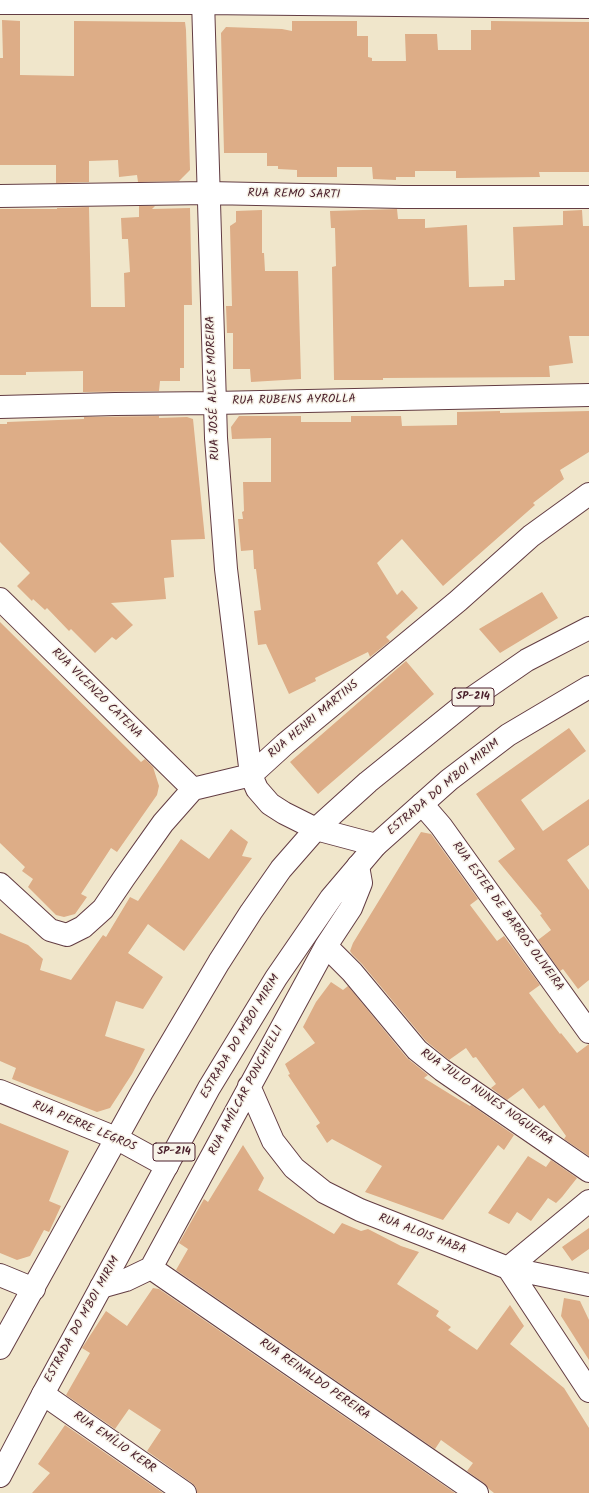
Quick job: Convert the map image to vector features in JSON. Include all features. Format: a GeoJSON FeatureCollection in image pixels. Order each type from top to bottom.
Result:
{"type":"FeatureCollection","features":[{"type":"Feature","properties":{"kind":"street"},"geometry":{"type":"LineString","coordinates":[[0,3],[203,2],[589,7]]}},
{"type":"Feature","properties":{"kind":"street","name":"RUA JOSÉ ALVES MOREIRA"},"geometry":{"type":"LineString","coordinates":[[203,2],[216,438],[226,569],[252,775]]}},
{"type":"Feature","properties":{"kind":"street","name":"RUA REMO SARTI"},"geometry":{"type":"LineString","coordinates":[[0,196],[208,193],[403,197],[589,197]]}},
{"type":"Feature","properties":{"kind":"street","name":"RUA RUBENS AYROLLA"},"geometry":{"type":"LineString","coordinates":[[0,407],[589,395]]}},
{"type":"Feature","properties":{"kind":"street","name":"RUA HENRI MARTINS"},"geometry":{"type":"LineString","coordinates":[[193,789],[252,775],[285,744],[458,601],[531,536],[589,494]]}},
{"type":"Feature","properties":{"kind":"street","name":"RUA VICENZO CATENA"},"geometry":{"type":"LineString","coordinates":[[0,599],[193,789]]}},
{"type":"Feature","properties":{"kind":"street","name":"SP-214"},"geometry":{"type":"LineString","coordinates":[[0,1348],[116,1138],[219,962],[281,869],[316,829],[368,782],[472,698],[527,660],[589,628]]}},
{"type":"Feature","properties":{"kind":"street","name":"ESTRADA DO M'BOI MIRIM"},"geometry":{"type":"LineString","coordinates":[[0,1476],[209,1088],[276,978],[331,898],[376,846],[449,780],[508,735],[589,687]]}},
{"type":"Feature","properties":{"kind":"street"},"geometry":{"type":"LineString","coordinates":[[252,775],[257,789],[270,804],[316,829],[376,846]]}},
{"type":"Feature","properties":{"kind":"street"},"geometry":{"type":"LineString","coordinates":[[0,884],[50,930],[67,935],[83,927],[103,910],[163,824],[193,789]]}},
{"type":"Feature","properties":{"kind":"street","name":"RUA ESTER DE BARROS OLIVEIRA"},"geometry":{"type":"LineString","coordinates":[[422,804],[441,826],[589,1032]]}},
{"type":"Feature","properties":{"kind":"street","name":"RUA AMÍLCAR PONCHIELLI"},"geometry":{"type":"LineString","coordinates":[[151,1268],[326,946],[351,908],[361,883],[358,866]]}},
{"type":"Feature","properties":{"kind":"street","name":"RUA JULIO NUNES NOGUEIRA"},"geometry":{"type":"LineString","coordinates":[[326,946],[352,972],[416,1050],[442,1070],[589,1171]]}},
{"type":"Feature","properties":{"kind":"street","name":"RUA ALOIS HABA"},"geometry":{"type":"LineString","coordinates":[[249,1086],[273,1141],[294,1168],[324,1192],[360,1210],[508,1268],[589,1285]]}},
{"type":"Feature","properties":{"kind":"street","name":"RUA PIERRE LEGROS"},"geometry":{"type":"LineString","coordinates":[[0,1091],[116,1138],[167,1166]]}},
{"type":"Feature","properties":{"kind":"street"},"geometry":{"type":"LineString","coordinates":[[589,1201],[508,1268],[589,1391]]}},
{"type":"Feature","properties":{"kind":"street"},"geometry":{"type":"LineString","coordinates":[[101,1287],[126,1280],[151,1268]]}},
{"type":"Feature","properties":{"kind":"street","name":"RUA REINALDO PEREIRA"},"geometry":{"type":"LineString","coordinates":[[151,1268],[476,1493]]}},
{"type":"Feature","properties":{"kind":"street"},"geometry":{"type":"LineString","coordinates":[[0,1275],[34,1288]]}},
{"type":"Feature","properties":{"kind":"street","name":"RUA EMÍLIO KERR"},"geometry":{"type":"LineString","coordinates":[[43,1394],[185,1493]]}},
{"type":"Feature","properties":{"kind":"building"},"geometry":{"type":"Polygon","coordinates":[[[2,20],[20,21],[20,75],[74,76],[74,21],[185,22],[190,170],[179,181],[138,182],[137,175],[119,177],[118,160],[89,161],[89,182],[56,183],[56,165],[0,165],[0,58],[3,58],[2,20]]]}},
{"type":"Feature","properties":{"kind":"building"},"geometry":{"type":"Polygon","coordinates":[[[292,21],[357,21],[357,36],[368,36],[368,57],[372,58],[372,61],[406,61],[405,34],[437,34],[438,50],[471,50],[471,30],[491,30],[491,21],[589,22],[589,172],[539,172],[540,177],[456,178],[456,171],[415,171],[415,177],[396,177],[396,180],[373,179],[372,167],[337,167],[337,177],[297,177],[297,170],[278,169],[278,166],[267,166],[267,153],[224,153],[221,33],[226,27],[282,29],[292,31],[292,21]]]}},
{"type":"Feature","properties":{"kind":"building"},"geometry":{"type":"Polygon","coordinates":[[[139,206],[155,206],[152,209],[190,208],[192,305],[184,305],[184,368],[180,368],[180,381],[160,381],[159,391],[83,392],[83,371],[26,372],[26,375],[0,375],[0,209],[57,209],[89,207],[91,307],[125,307],[124,273],[130,272],[128,239],[122,239],[121,218],[139,217],[139,206]]]}},
{"type":"Feature","properties":{"kind":"building"},"geometry":{"type":"Polygon","coordinates":[[[397,209],[398,219],[425,219],[425,228],[467,225],[469,287],[504,286],[504,280],[515,280],[513,227],[563,225],[563,211],[582,210],[583,226],[589,226],[589,336],[569,336],[573,363],[549,366],[550,377],[383,378],[383,380],[334,380],[332,267],[336,266],[335,228],[331,228],[330,211],[397,209]]]}},
{"type":"Feature","properties":{"kind":"building"},"geometry":{"type":"Polygon","coordinates":[[[262,210],[262,253],[264,253],[265,271],[298,271],[301,379],[251,382],[250,369],[233,369],[233,333],[227,333],[226,306],[232,306],[230,226],[236,222],[236,211],[262,210]]]}},
{"type":"Feature","properties":{"kind":"building"},"geometry":{"type":"Polygon","coordinates":[[[500,411],[500,413],[589,411],[589,452],[560,470],[564,479],[533,503],[535,505],[443,586],[402,539],[377,563],[397,595],[402,590],[418,608],[386,637],[390,641],[370,657],[368,652],[315,678],[316,681],[289,694],[266,644],[258,645],[254,611],[261,610],[256,569],[254,569],[253,550],[241,551],[238,519],[243,519],[243,482],[271,482],[271,438],[232,439],[231,427],[239,416],[301,416],[301,422],[351,422],[351,416],[401,416],[402,426],[457,425],[457,412],[500,411]]]}},
{"type":"Feature","properties":{"kind":"building"},"geometry":{"type":"Polygon","coordinates":[[[159,416],[159,418],[187,417],[193,419],[205,539],[171,540],[174,577],[164,578],[166,599],[111,603],[133,625],[116,640],[112,637],[95,653],[71,629],[69,631],[47,608],[45,610],[33,599],[32,601],[17,586],[30,573],[0,542],[0,424],[7,424],[7,422],[84,419],[84,417],[159,416]]]}},
{"type":"Feature","properties":{"kind":"building"},"geometry":{"type":"Polygon","coordinates":[[[542,592],[558,618],[500,653],[479,629],[542,592]]]}},
{"type":"Feature","properties":{"kind":"building"},"geometry":{"type":"Polygon","coordinates":[[[0,622],[141,762],[145,759],[153,767],[159,786],[157,795],[117,852],[111,848],[81,894],[87,897],[75,914],[64,917],[56,915],[28,887],[33,879],[22,871],[25,867],[0,843],[0,622]]]}},
{"type":"Feature","properties":{"kind":"building"},"geometry":{"type":"Polygon","coordinates":[[[406,661],[434,694],[318,794],[290,762],[406,661]]]}},
{"type":"Feature","properties":{"kind":"building"},"geometry":{"type":"Polygon","coordinates":[[[569,728],[586,751],[521,800],[543,831],[589,799],[589,845],[567,860],[589,890],[589,980],[578,989],[563,969],[560,971],[538,940],[551,930],[540,915],[542,914],[498,861],[515,849],[476,794],[569,728]]]}},
{"type":"Feature","properties":{"kind":"building"},"geometry":{"type":"Polygon","coordinates":[[[231,829],[248,842],[242,856],[252,858],[184,951],[148,924],[128,953],[163,977],[143,1009],[116,1001],[105,1036],[145,1049],[132,1074],[110,1108],[97,1112],[12,1079],[16,1068],[0,1061],[0,933],[28,945],[43,959],[40,970],[71,980],[103,935],[106,937],[130,897],[138,901],[181,839],[209,859],[231,829]]]}},
{"type":"Feature","properties":{"kind":"building"},"geometry":{"type":"Polygon","coordinates":[[[421,832],[431,834],[478,899],[470,905],[497,941],[504,936],[540,985],[529,993],[560,1034],[561,1033],[577,1053],[589,1044],[589,1156],[564,1139],[566,1136],[544,1105],[539,1109],[523,1088],[507,1100],[491,1088],[496,1084],[476,1057],[473,1058],[466,1048],[449,1060],[426,1041],[350,951],[353,943],[421,832]]]}},
{"type":"Feature","properties":{"kind":"building"},"geometry":{"type":"Polygon","coordinates":[[[331,982],[343,990],[348,986],[407,1058],[428,1075],[424,1078],[470,1106],[471,1105],[514,1135],[504,1150],[498,1145],[443,1220],[365,1192],[382,1166],[332,1139],[327,1143],[316,1126],[320,1123],[288,1075],[290,1074],[285,1064],[315,1043],[303,1027],[316,1002],[331,982]]]}},
{"type":"Feature","properties":{"kind":"building"},"geometry":{"type":"Polygon","coordinates":[[[0,1123],[69,1151],[49,1201],[61,1206],[49,1232],[44,1230],[30,1256],[17,1260],[0,1253],[0,1123]]]}},
{"type":"Feature","properties":{"kind":"building"},"geometry":{"type":"Polygon","coordinates":[[[243,1145],[264,1178],[258,1190],[334,1234],[342,1223],[361,1231],[368,1229],[401,1246],[419,1252],[397,1284],[439,1311],[436,1316],[451,1327],[448,1330],[477,1350],[510,1305],[524,1326],[510,1344],[564,1388],[589,1428],[589,1493],[494,1493],[484,1483],[467,1471],[473,1463],[441,1440],[435,1449],[176,1270],[188,1249],[179,1243],[204,1199],[208,1202],[243,1145]]]}},
{"type":"Feature","properties":{"kind":"building"},"geometry":{"type":"Polygon","coordinates":[[[528,1156],[546,1167],[551,1160],[577,1178],[556,1203],[548,1198],[531,1221],[517,1212],[509,1224],[488,1213],[528,1156]]]}},
{"type":"Feature","properties":{"kind":"building"},"geometry":{"type":"Polygon","coordinates":[[[589,1228],[589,1249],[572,1261],[562,1247],[589,1228]]]}},
{"type":"Feature","properties":{"kind":"building"},"geometry":{"type":"Polygon","coordinates":[[[153,1288],[159,1289],[455,1493],[197,1493],[196,1487],[192,1483],[147,1451],[161,1430],[129,1409],[115,1429],[66,1395],[90,1353],[82,1348],[106,1311],[127,1326],[153,1288]]]}},
{"type":"Feature","properties":{"kind":"building"},"geometry":{"type":"Polygon","coordinates":[[[564,1298],[580,1301],[589,1320],[589,1360],[561,1316],[564,1298]]]}},
{"type":"Feature","properties":{"kind":"building"},"geometry":{"type":"Polygon","coordinates":[[[65,1425],[163,1493],[32,1493],[50,1473],[38,1464],[65,1425]]]}}]}
